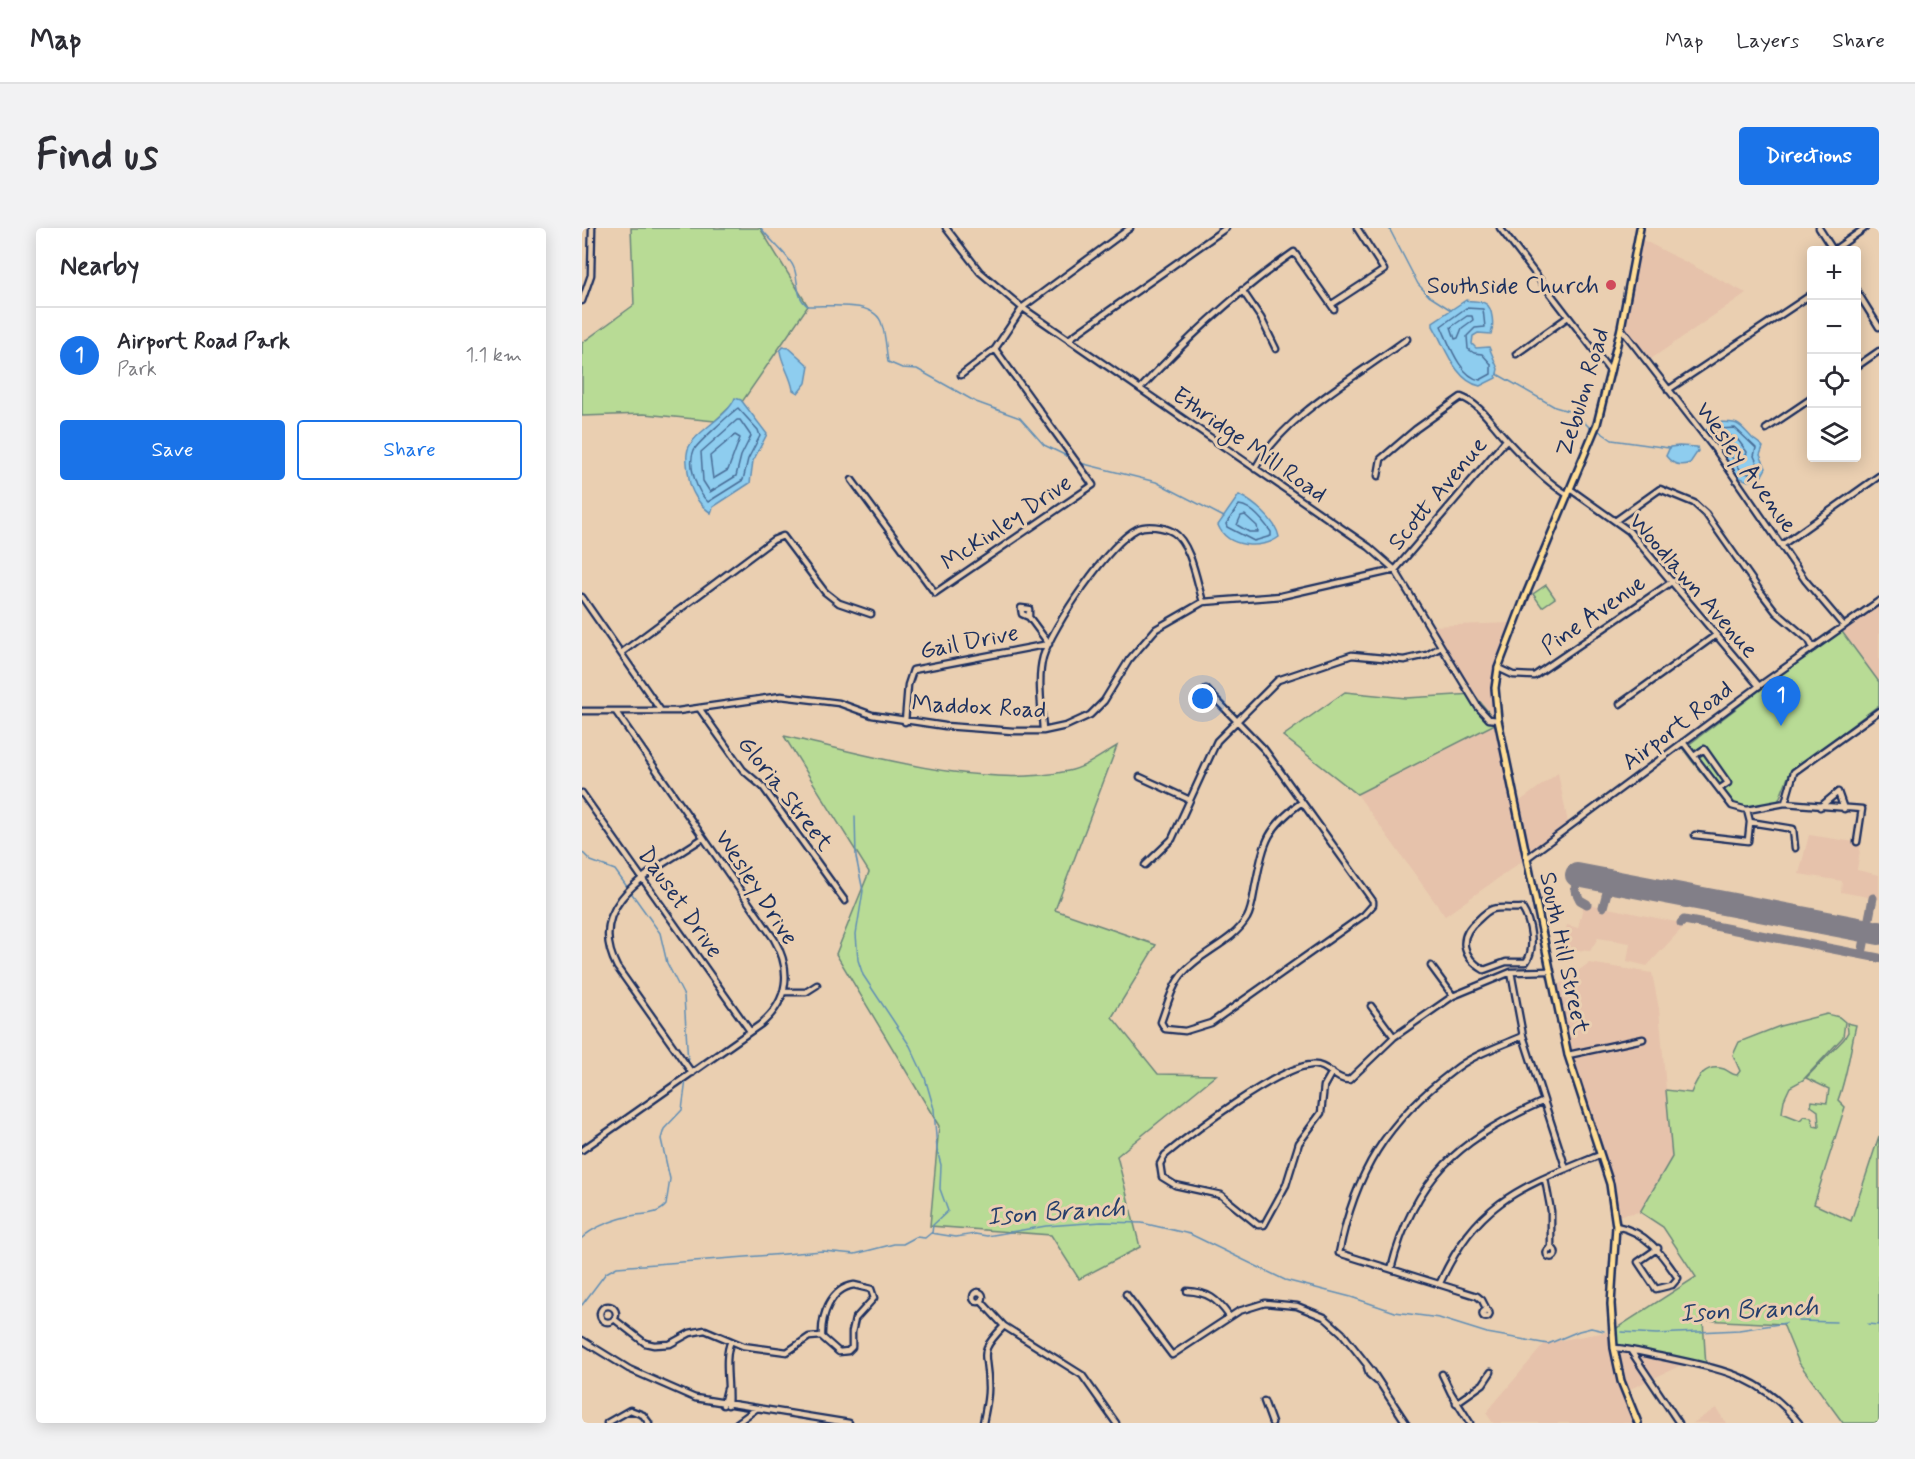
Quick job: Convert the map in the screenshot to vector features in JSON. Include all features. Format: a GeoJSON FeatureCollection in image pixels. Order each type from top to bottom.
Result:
{"type":"FeatureCollection","features":[{"type":"Feature","properties":{"kind":"main road","name":"Zebulon Road"},"geometry":{"type":"LineString","coordinates":[[1569,492],[1595,430],[1621,328],[1640,228]]}},
{"type":"Feature","properties":{"kind":"main road","name":"South Hill Street"},"geometry":{"type":"LineString","coordinates":[[1569,492],[1498,668],[1495,688],[1498,720],[1568,1055],[1610,1184],[1616,1226],[1611,1304],[1614,1348],[1621,1381],[1638,1423]]}},
{"type":"Feature","properties":{"kind":"street"},"geometry":{"type":"LineString","coordinates":[[582,301],[591,275],[592,228]]}},
{"type":"Feature","properties":{"kind":"street","name":"Ethridge Mill Road"},"geometry":{"type":"LineString","coordinates":[[946,228],[980,272],[1023,307],[1369,547],[1395,570],[1478,707],[1489,719],[1498,720]]}},
{"type":"Feature","properties":{"kind":"street"},"geometry":{"type":"LineString","coordinates":[[961,375],[995,349],[1023,307],[1130,228]]}},
{"type":"Feature","properties":{"kind":"street"},"geometry":{"type":"LineString","coordinates":[[1069,339],[1226,228]]}},
{"type":"Feature","properties":{"kind":"street"},"geometry":{"type":"LineString","coordinates":[[1140,389],[1180,346],[1242,290],[1294,252],[1333,306],[1384,270],[1357,228]]}},
{"type":"Feature","properties":{"kind":"street"},"geometry":{"type":"LineString","coordinates":[[1500,228],[1610,371]]}},
{"type":"Feature","properties":{"kind":"street"},"geometry":{"type":"LineString","coordinates":[[1819,228],[1830,246]]}},
{"type":"Feature","properties":{"kind":"street"},"geometry":{"type":"LineString","coordinates":[[1839,246],[1865,228]]}},
{"type":"Feature","properties":{"kind":"street"},"geometry":{"type":"LineString","coordinates":[[1242,290],[1261,318],[1276,349]]}},
{"type":"Feature","properties":{"kind":"street"},"geometry":{"type":"LineString","coordinates":[[1668,390],[1807,297]]}},
{"type":"Feature","properties":{"kind":"street"},"geometry":{"type":"LineString","coordinates":[[1861,297],[1879,327]]}},
{"type":"Feature","properties":{"kind":"street"},"geometry":{"type":"LineString","coordinates":[[1516,354],[1568,317]]}},
{"type":"Feature","properties":{"kind":"street","name":"Wesley Avenue"},"geometry":{"type":"LineString","coordinates":[[1621,328],[1718,452],[1805,580],[1844,626]]}},
{"type":"Feature","properties":{"kind":"street"},"geometry":{"type":"LineString","coordinates":[[1255,469],[1279,436],[1303,414],[1407,339]]}},
{"type":"Feature","properties":{"kind":"street","name":"McKinley Drive"},"geometry":{"type":"LineString","coordinates":[[852,480],[935,592],[1093,484],[995,349]]}},
{"type":"Feature","properties":{"kind":"street"},"geometry":{"type":"LineString","coordinates":[[1861,364],[1879,351]]}},
{"type":"Feature","properties":{"kind":"street","name":"Woodlawn Avenue"},"geometry":{"type":"LineString","coordinates":[[1378,476],[1381,459],[1444,407],[1462,397],[1477,405],[1506,440],[1557,488],[1569,492],[1629,531],[1759,686]]}},
{"type":"Feature","properties":{"kind":"street"},"geometry":{"type":"LineString","coordinates":[[1766,429],[1807,401]]}},
{"type":"Feature","properties":{"kind":"street","name":"Scott Avenue"},"geometry":{"type":"LineString","coordinates":[[1395,570],[1506,440]]}},
{"type":"Feature","properties":{"kind":"street"},"geometry":{"type":"LineString","coordinates":[[1782,545],[1879,476]]}},
{"type":"Feature","properties":{"kind":"street"},"geometry":{"type":"LineString","coordinates":[[1615,521],[1660,489],[1694,503],[1706,514],[1776,612],[1809,640],[1813,648]]}},
{"type":"Feature","properties":{"kind":"street"},"geometry":{"type":"LineString","coordinates":[[1043,731],[1042,659],[1049,644],[1063,617],[1091,578],[1116,547],[1138,528],[1157,526],[1174,532],[1190,555],[1203,602]]}},
{"type":"Feature","properties":{"kind":"street"},"geometry":{"type":"LineString","coordinates":[[621,654],[773,540],[783,536],[825,592],[839,603],[871,614]]}},
{"type":"Feature","properties":{"kind":"street","name":"Maddox Road"},"geometry":{"type":"LineString","coordinates":[[582,711],[661,711],[782,696],[812,698],[905,722],[1013,731],[1043,731],[1066,726],[1090,714],[1104,701],[1129,660],[1156,629],[1203,602],[1281,596],[1395,570]]}},
{"type":"Feature","properties":{"kind":"street","name":"Pine Avenue"},"geometry":{"type":"LineString","coordinates":[[1498,668],[1513,675],[1534,676],[1673,581]]}},
{"type":"Feature","properties":{"kind":"street"},"geometry":{"type":"LineString","coordinates":[[582,597],[661,711]]}},
{"type":"Feature","properties":{"kind":"street","name":"Airport Road"},"geometry":{"type":"LineString","coordinates":[[1527,858],[1759,686],[1879,602]]}},
{"type":"Feature","properties":{"kind":"street"},"geometry":{"type":"LineString","coordinates":[[1029,617],[1049,644]]}},
{"type":"Feature","properties":{"kind":"street"},"geometry":{"type":"LineString","coordinates":[[1620,704],[1716,635]]}},
{"type":"Feature","properties":{"kind":"street","name":"Gail Drive"},"geometry":{"type":"LineString","coordinates":[[905,722],[908,685],[914,670],[1049,644]]}},
{"type":"Feature","properties":{"kind":"street"},"geometry":{"type":"LineString","coordinates":[[1145,865],[1167,846],[1212,751],[1237,720],[1278,680],[1352,655],[1404,660],[1427,655],[1441,647]]}},
{"type":"Feature","properties":{"kind":"street"},"geometry":{"type":"LineString","coordinates":[[1206,689],[1264,749],[1302,802],[1372,901],[1370,910],[1211,1023],[1185,1030],[1166,1029],[1161,1022],[1178,980],[1187,968],[1229,938],[1243,924],[1252,905],[1266,841],[1280,818],[1302,802]]}},
{"type":"Feature","properties":{"kind":"street","name":"Gloria Street"},"geometry":{"type":"LineString","coordinates":[[699,708],[743,770],[763,787],[845,901]]}},
{"type":"Feature","properties":{"kind":"street"},"geometry":{"type":"LineString","coordinates":[[1785,803],[1794,772],[1879,711]]}},
{"type":"Feature","properties":{"kind":"street","name":"Wesley Drive"},"geometry":{"type":"LineString","coordinates":[[616,712],[780,950],[786,969],[785,992]]}},
{"type":"Feature","properties":{"kind":"street"},"geometry":{"type":"LineString","coordinates":[[1683,742],[1732,806],[1747,810],[1785,803],[1862,809],[1857,842]]}},
{"type":"Feature","properties":{"kind":"street"},"geometry":{"type":"LineString","coordinates":[[1694,756],[1704,749],[1728,783],[1719,789]]}},
{"type":"Feature","properties":{"kind":"street"},"geometry":{"type":"LineString","coordinates":[[1140,777],[1190,800]]}},
{"type":"Feature","properties":{"kind":"street"},"geometry":{"type":"LineString","coordinates":[[1820,807],[1838,792],[1844,808]]}},
{"type":"Feature","properties":{"kind":"street","name":"Dauset Drive"},"geometry":{"type":"LineString","coordinates":[[582,793],[750,1031]]}},
{"type":"Feature","properties":{"kind":"street"},"geometry":{"type":"LineString","coordinates":[[1695,835],[1748,841],[1750,822],[1747,810]]}},
{"type":"Feature","properties":{"kind":"street"},"geometry":{"type":"LineString","coordinates":[[1750,822],[1793,829],[1795,848]]}},
{"type":"Feature","properties":{"kind":"street"},"geometry":{"type":"LineString","coordinates":[[692,1073],[617,967],[610,950],[608,928],[612,910],[623,894],[704,838]]}},
{"type":"Feature","properties":{"kind":"street"},"geometry":{"type":"LineString","coordinates":[[1522,908],[1527,916],[1532,950],[1526,962],[1506,962],[1484,970],[1477,966],[1464,945],[1463,938],[1469,927],[1491,909],[1522,908]]}},
{"type":"Feature","properties":{"kind":"street"},"geometry":{"type":"LineString","coordinates":[[1527,916],[1538,915]]}},
{"type":"Feature","properties":{"kind":"street"},"geometry":{"type":"LineString","coordinates":[[1431,966],[1453,996]]}},
{"type":"Feature","properties":{"kind":"street"},"geometry":{"type":"LineString","coordinates":[[1332,1072],[1324,1086],[1321,1113],[1299,1143],[1281,1194],[1262,1226],[1221,1196],[1175,1185],[1162,1177],[1160,1169],[1162,1158],[1259,1088],[1290,1072],[1316,1065],[1332,1072],[1344,1080],[1354,1077],[1394,1037],[1453,996],[1511,972],[1549,971]]}},
{"type":"Feature","properties":{"kind":"street"},"geometry":{"type":"LineString","coordinates":[[1511,972],[1523,1036],[1566,1169]]}},
{"type":"Feature","properties":{"kind":"street"},"geometry":{"type":"LineString","coordinates":[[582,1150],[750,1031],[774,1011],[785,992],[806,992],[817,985]]}},
{"type":"Feature","properties":{"kind":"street"},"geometry":{"type":"LineString","coordinates":[[1371,1006],[1394,1037]]}},
{"type":"Feature","properties":{"kind":"street"},"geometry":{"type":"LineString","coordinates":[[1486,1311],[1482,1300],[1477,1296],[1339,1253],[1355,1190],[1376,1148],[1417,1103],[1454,1069],[1523,1036]]}},
{"type":"Feature","properties":{"kind":"street"},"geometry":{"type":"LineString","coordinates":[[1568,1055],[1643,1039]]}},
{"type":"Feature","properties":{"kind":"street"},"geometry":{"type":"LineString","coordinates":[[1391,1269],[1399,1238],[1411,1210],[1428,1184],[1449,1159],[1484,1131],[1544,1101]]}},
{"type":"Feature","properties":{"kind":"street"},"geometry":{"type":"LineString","coordinates":[[1440,1283],[1453,1255],[1469,1230],[1485,1213],[1526,1187],[1600,1155]]}},
{"type":"Feature","properties":{"kind":"street"},"geometry":{"type":"LineString","coordinates":[[1545,1179],[1551,1211],[1551,1249]]}},
{"type":"Feature","properties":{"kind":"street"},"geometry":{"type":"LineString","coordinates":[[1616,1226],[1639,1233],[1658,1248],[1678,1278],[1672,1285],[1656,1289],[1638,1262],[1658,1248]]}},
{"type":"Feature","properties":{"kind":"street"},"geometry":{"type":"LineString","coordinates":[[614,1319],[645,1343],[654,1345],[670,1344],[697,1330],[713,1332],[743,1346],[787,1352],[809,1337],[822,1336],[839,1352],[848,1352],[852,1347],[853,1325],[874,1298],[874,1291],[854,1285],[841,1289],[825,1310],[822,1336]]}},
{"type":"Feature","properties":{"kind":"street"},"geometry":{"type":"LineString","coordinates":[[1187,1291],[1199,1292],[1215,1299],[1229,1316]]}},
{"type":"Feature","properties":{"kind":"street"},"geometry":{"type":"LineString","coordinates":[[1126,1294],[1172,1355],[1239,1311],[1265,1303],[1308,1309],[1334,1324],[1367,1366],[1406,1423]]}},
{"type":"Feature","properties":{"kind":"street"},"geometry":{"type":"LineString","coordinates":[[981,1301],[1004,1326],[1082,1375],[1116,1423]]}},
{"type":"Feature","properties":{"kind":"street"},"geometry":{"type":"LineString","coordinates":[[983,1423],[989,1388],[984,1355],[990,1341],[1004,1326]]}},
{"type":"Feature","properties":{"kind":"street"},"geometry":{"type":"LineString","coordinates":[[582,1340],[609,1358],[661,1385],[695,1398],[725,1405],[849,1423]]}},
{"type":"Feature","properties":{"kind":"street"},"geometry":{"type":"LineString","coordinates":[[725,1405],[729,1386],[726,1356],[730,1341]]}},
{"type":"Feature","properties":{"kind":"street"},"geometry":{"type":"LineString","coordinates":[[1614,1348],[1716,1368],[1746,1378],[1770,1394],[1799,1423]]}},
{"type":"Feature","properties":{"kind":"street"},"geometry":{"type":"LineString","coordinates":[[1631,1351],[1679,1423]]}},
{"type":"Feature","properties":{"kind":"street"},"geometry":{"type":"LineString","coordinates":[[1456,1403],[1483,1384],[1491,1372]]}},
{"type":"Feature","properties":{"kind":"street"},"geometry":{"type":"LineString","coordinates":[[1442,1374],[1456,1403],[1470,1423]]}},
{"type":"Feature","properties":{"kind":"street"},"geometry":{"type":"LineString","coordinates":[[1264,1401],[1272,1423]]}},
{"type":"Feature","properties":{"kind":"street"},"geometry":{"type":"LineString","coordinates":[[737,1423],[756,1409]]}},
{"type":"Feature","properties":{"kind":"street"},"geometry":{"type":"LineString","coordinates":[[607,1423],[630,1410],[643,1415],[649,1423]]}},
{"type":"Feature","properties":{"kind":"shaded area"},"geometry":{"type":"Polygon","coordinates":[[[1639,238],[1746,293],[1648,361],[1619,327],[1639,238]]]}},
{"type":"Feature","properties":{"kind":"shaded area"},"geometry":{"type":"Polygon","coordinates":[[[1879,600],[1879,682],[1840,629],[1879,600]]]}},
{"type":"Feature","properties":{"kind":"shaded area"},"geometry":{"type":"Polygon","coordinates":[[[1511,623],[1494,669],[1492,699],[1516,804],[1558,773],[1569,828],[1445,916],[1357,794],[1496,723],[1480,703],[1430,626],[1511,623]]]}},
{"type":"Feature","properties":{"kind":"shaded area"},"geometry":{"type":"Polygon","coordinates":[[[1809,835],[1861,843],[1857,870],[1879,875],[1879,899],[1841,892],[1842,881],[1799,874],[1809,835]]]}},
{"type":"Feature","properties":{"kind":"shaded area"},"geometry":{"type":"Polygon","coordinates":[[[1584,903],[1686,924],[1647,966],[1627,961],[1630,943],[1598,938],[1590,951],[1561,949],[1567,925],[1578,928],[1584,903]]]}},
{"type":"Feature","properties":{"kind":"shaded area"},"geometry":{"type":"Polygon","coordinates":[[[1589,963],[1652,973],[1659,1009],[1672,1157],[1640,1212],[1615,1216],[1614,1194],[1570,1059],[1554,988],[1589,963]]]}},
{"type":"Feature","properties":{"kind":"shaded area"},"geometry":{"type":"Polygon","coordinates":[[[1612,1331],[1686,1363],[1626,1391],[1638,1423],[1493,1423],[1486,1413],[1545,1343],[1612,1331]]]}},
{"type":"Feature","properties":{"kind":"shaded area"},"geometry":{"type":"Polygon","coordinates":[[[1716,1408],[1726,1423],[1693,1423],[1716,1408]]]}},
{"type":"Feature","properties":{"kind":"green space"},"geometry":{"type":"Polygon","coordinates":[[[631,228],[760,228],[808,306],[742,402],[731,406],[715,421],[644,414],[582,416],[582,343],[634,305],[631,228]]]}},
{"type":"Feature","properties":{"kind":"green space"},"geometry":{"type":"Polygon","coordinates":[[[1546,585],[1555,598],[1542,607],[1533,594],[1546,585]]]}},
{"type":"Feature","properties":{"kind":"green space"},"geometry":{"type":"Polygon","coordinates":[[[1840,629],[1879,682],[1879,705],[1790,772],[1778,802],[1746,809],[1731,804],[1708,781],[1683,749],[1840,629]]]}},
{"type":"Feature","properties":{"kind":"green space"},"geometry":{"type":"Polygon","coordinates":[[[1345,692],[1406,698],[1474,694],[1497,723],[1357,794],[1283,736],[1345,692]]]}},
{"type":"Feature","properties":{"kind":"green space"},"geometry":{"type":"Polygon","coordinates":[[[784,736],[926,768],[999,776],[1035,776],[1068,771],[1087,764],[1117,746],[1055,910],[1156,945],[1112,1017],[1158,1074],[1216,1075],[1117,1156],[1140,1247],[1079,1279],[1051,1235],[930,1226],[939,1126],[836,954],[869,872],[784,736]]]}},
{"type":"Feature","properties":{"kind":"green space"},"geometry":{"type":"Polygon","coordinates":[[[1827,1014],[1839,1017],[1845,1022],[1843,1037],[1803,1080],[1790,1087],[1784,1100],[1782,1113],[1800,1120],[1804,1116],[1811,1117],[1814,1126],[1819,1127],[1818,1111],[1811,1106],[1812,1101],[1827,1103],[1829,1089],[1806,1078],[1844,1039],[1848,1032],[1847,1023],[1856,1025],[1838,1100],[1845,1107],[1814,1204],[1851,1221],[1879,1136],[1879,1423],[1843,1423],[1799,1363],[1783,1324],[1703,1320],[1706,1367],[1614,1345],[1612,1331],[1696,1277],[1663,1227],[1640,1212],[1672,1157],[1666,1090],[1691,1093],[1699,1077],[1712,1068],[1724,1069],[1737,1075],[1740,1071],[1733,1055],[1739,1042],[1780,1026],[1827,1014]]]}},
{"type":"Feature","properties":{"kind":"water"},"geometry":{"type":"Polygon","coordinates":[[[1466,300],[1486,304],[1492,318],[1491,334],[1478,333],[1473,336],[1472,344],[1476,348],[1489,347],[1498,369],[1496,378],[1480,386],[1471,383],[1457,370],[1433,326],[1433,322],[1466,300]]]}},
{"type":"Feature","properties":{"kind":"water"},"geometry":{"type":"Polygon","coordinates":[[[783,347],[789,348],[809,366],[806,383],[798,393],[793,390],[783,361],[780,351],[783,347]]]}},
{"type":"Feature","properties":{"kind":"water"},"geometry":{"type":"Polygon","coordinates":[[[735,398],[741,400],[767,434],[753,461],[750,483],[713,507],[711,513],[699,502],[691,488],[687,454],[694,440],[731,406],[735,398]]]}},
{"type":"Feature","properties":{"kind":"water"},"geometry":{"type":"Polygon","coordinates":[[[1718,422],[1738,424],[1763,447],[1760,455],[1766,468],[1761,477],[1748,481],[1738,477],[1706,430],[1718,422]]]}},
{"type":"Feature","properties":{"kind":"water"},"geometry":{"type":"Polygon","coordinates":[[[1670,447],[1697,447],[1698,451],[1690,463],[1676,464],[1666,456],[1670,447]]]}},
{"type":"Feature","properties":{"kind":"water"},"geometry":{"type":"Polygon","coordinates":[[[1239,495],[1269,518],[1279,537],[1264,544],[1255,545],[1237,542],[1223,533],[1218,525],[1239,495]]]}},
{"type":"Feature","properties":{"kind":"waterway"},"geometry":{"type":"LineString","coordinates":[[761,228],[792,263],[799,294],[808,306],[850,306],[871,311],[882,325],[888,362],[902,368],[917,369],[976,402],[1020,418],[1044,445],[1071,458]]}},
{"type":"Feature","properties":{"kind":"waterway"},"geometry":{"type":"LineString","coordinates":[[1389,228],[1418,284],[1429,296],[1451,310]]}},
{"type":"Feature","properties":{"kind":"waterway"},"geometry":{"type":"LineString","coordinates":[[1497,374],[1555,407],[1575,413],[1590,428]]}},
{"type":"Feature","properties":{"kind":"waterway"},"geometry":{"type":"LineString","coordinates":[[1599,431],[1612,440],[1669,448]]}},
{"type":"Feature","properties":{"kind":"waterway"},"geometry":{"type":"LineString","coordinates":[[1080,463],[1156,482],[1224,517]]}},
{"type":"Feature","properties":{"kind":"waterway"},"geometry":{"type":"LineString","coordinates":[[855,816],[856,857],[863,891],[856,934],[858,960],[863,975],[910,1046],[925,1078],[934,1109],[937,1150],[941,1165],[940,1189],[948,1211],[933,1225],[932,1233]]}},
{"type":"Feature","properties":{"kind":"waterway"},"geometry":{"type":"LineString","coordinates":[[582,852],[591,861],[615,870],[660,933],[667,963],[684,996],[688,1063]]}},
{"type":"Feature","properties":{"kind":"waterway"},"geometry":{"type":"LineString","coordinates":[[582,1238],[604,1224],[630,1216],[654,1213],[666,1205],[670,1179],[661,1139],[664,1129],[682,1110],[686,1080]]}},
{"type":"Feature","properties":{"kind":"waterway","name":"Ison Branch"},"geometry":{"type":"LineString","coordinates":[[582,1305],[606,1273],[617,1267],[823,1251],[855,1254],[894,1244],[903,1244],[916,1237],[925,1238],[931,1233],[956,1237],[975,1234],[987,1236],[1046,1226],[1102,1222],[1142,1223],[1190,1234],[1285,1280],[1351,1297],[1395,1312],[1439,1318],[1487,1333],[1548,1344],[1591,1328],[1604,1331]]}},
{"type":"Feature","properties":{"kind":"waterway","name":"Ison Branch"},"geometry":{"type":"LineString","coordinates":[[1799,1321],[1836,1322]]}},
{"type":"Feature","properties":{"kind":"waterway","name":"Ison Branch"},"geometry":{"type":"LineString","coordinates":[[1621,1332],[1657,1334],[1739,1330],[1786,1323]]}},
{"type":"Feature","properties":{"kind":"waterway","name":"Ison Branch"},"geometry":{"type":"LineString","coordinates":[[1868,1324],[1879,1325]]}},
{"type":"Feature","properties":{"kind":"taxiway"},"geometry":{"type":"LineString","coordinates":[[1577,875],[1575,890],[1580,900],[1587,904]]}},
{"type":"Feature","properties":{"kind":"taxiway"},"geometry":{"type":"LineString","coordinates":[[1603,907],[1610,881]]}},
{"type":"Feature","properties":{"kind":"taxiway"},"geometry":{"type":"LineString","coordinates":[[1862,954],[1873,898]]}},
{"type":"Feature","properties":{"kind":"taxiway"},"geometry":{"type":"LineString","coordinates":[[1681,923],[1684,920],[1879,958]]}},
{"type":"Feature","properties":{"kind":"runway"},"geometry":{"type":"LineString","coordinates":[[1577,875],[1879,933]]}},
{"type":"Feature","properties":{"kind":"place","name":"Southside Church"},"geometry":{"type":"Point","coordinates":[1611,285]}},
{"type":"Feature","properties":{"kind":"place","name":"Airport Road Park"},"geometry":{"type":"Point","coordinates":[1781,726]}}]}
